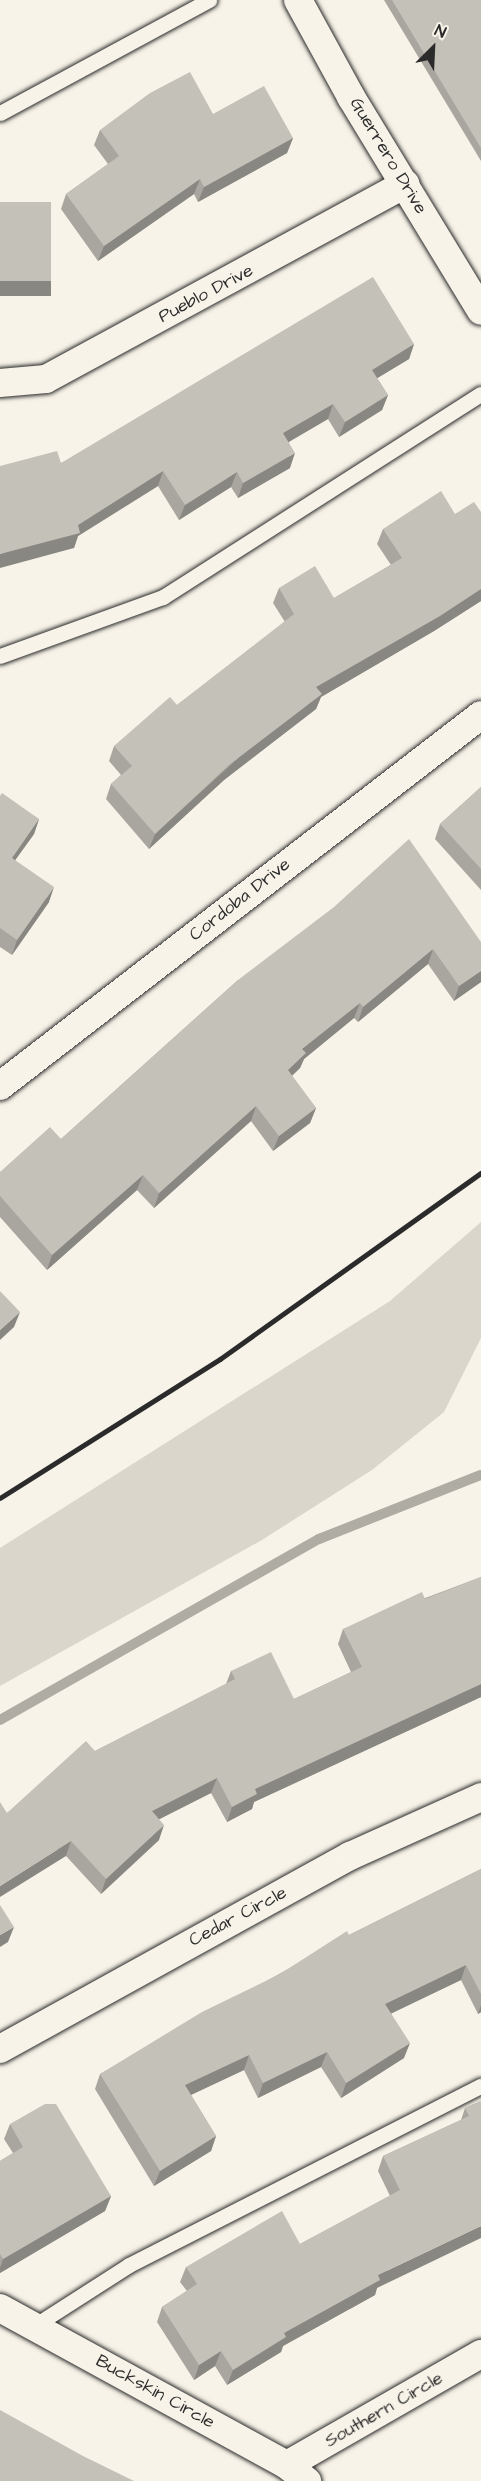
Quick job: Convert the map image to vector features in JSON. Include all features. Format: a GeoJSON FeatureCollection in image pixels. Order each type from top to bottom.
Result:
{"type":"FeatureCollection","features":[{"type":"Feature","properties":{"kind":"street","name":"Guerrero Drive"},"geometry":{"type":"LineString","coordinates":[[298,0],[481,311]]}},
{"type":"Feature","properties":{"kind":"street","name":"Pueblo Drive"},"geometry":{"type":"LineString","coordinates":[[0,382],[46,379],[405,184]]}},
{"type":"Feature","properties":{"kind":"street","name":"Cordoba Drive"},"geometry":{"type":"LineString","coordinates":[[0,1086],[481,715]]}},
{"type":"Feature","properties":{"kind":"street","name":"Cedar Circle"},"geometry":{"type":"LineString","coordinates":[[0,2049],[350,1856],[481,1797]]}},
{"type":"Feature","properties":{"kind":"street","name":"Buckskin Circle"},"geometry":{"type":"LineString","coordinates":[[0,2308],[297,2473]]}},
{"type":"Feature","properties":{"kind":"street","name":"Southern Circle"},"geometry":{"type":"LineString","coordinates":[[297,2473],[481,2354]]}},
{"type":"Feature","properties":{"kind":"lane"},"geometry":{"type":"LineString","coordinates":[[0,113],[209,0]]}},
{"type":"Feature","properties":{"kind":"lane"},"geometry":{"type":"LineString","coordinates":[[0,656],[163,597],[481,394]]}},
{"type":"Feature","properties":{"kind":"lane"},"geometry":{"type":"LineString","coordinates":[[34,2326],[129,2265],[481,2086]]}},
{"type":"Feature","properties":{"kind":"shaded area"},"geometry":{"type":"Polygon","coordinates":[[[481,1222],[481,1338],[444,1412],[372,1470],[262,1540],[0,1686],[0,1548],[390,1301],[481,1222]]]}},
{"type":"Feature","properties":{"kind":"building"},"geometry":{"type":"Polygon","coordinates":[[[392,0],[481,0],[481,148],[392,0]]]}},
{"type":"Feature","properties":{"kind":"building"},"geometry":{"type":"Polygon","coordinates":[[[190,72],[213,114],[264,86],[293,138],[204,187],[200,179],[104,246],[66,194],[119,156],[100,130],[150,93],[190,72]]]}},
{"type":"Feature","properties":{"kind":"building"},"geometry":{"type":"Polygon","coordinates":[[[0,202],[51,202],[51,281],[0,281],[0,202]]]}},
{"type":"Feature","properties":{"kind":"building"},"geometry":{"type":"Polygon","coordinates":[[[373,277],[414,344],[372,370],[388,395],[345,422],[333,404],[283,433],[295,453],[243,483],[237,472],[185,505],[163,471],[78,525],[80,533],[0,554],[0,466],[57,451],[61,463],[373,277]]]}},
{"type":"Feature","properties":{"kind":"building"},"geometry":{"type":"Polygon","coordinates":[[[441,491],[455,514],[474,502],[481,512],[481,589],[440,616],[316,687],[322,694],[229,765],[155,834],[111,784],[132,766],[114,746],[170,697],[177,705],[294,614],[279,588],[315,566],[334,598],[402,558],[383,529],[441,491]]]}},
{"type":"Feature","properties":{"kind":"building"},"geometry":{"type":"Polygon","coordinates":[[[481,787],[481,869],[440,824],[481,787]]]}},
{"type":"Feature","properties":{"kind":"building"},"geometry":{"type":"Polygon","coordinates":[[[2,793],[39,819],[12,858],[54,887],[17,940],[0,928],[0,796],[2,793]]]}},
{"type":"Feature","properties":{"kind":"building"},"geometry":{"type":"Polygon","coordinates":[[[409,839],[481,942],[481,971],[459,986],[433,949],[363,1007],[360,1003],[302,1049],[306,1053],[288,1070],[316,1108],[279,1136],[256,1106],[159,1193],[143,1175],[52,1255],[0,1196],[0,1172],[50,1127],[61,1139],[238,980],[334,907],[409,839]]]}},
{"type":"Feature","properties":{"kind":"building"},"geometry":{"type":"Polygon","coordinates":[[[0,1291],[20,1312],[0,1330],[0,1291]]]}},
{"type":"Feature","properties":{"kind":"building"},"geometry":{"type":"Polygon","coordinates":[[[481,1577],[481,1684],[255,1789],[257,1794],[232,1807],[217,1778],[152,1811],[164,1825],[106,1879],[71,1841],[0,1886],[0,1802],[7,1813],[86,1741],[95,1751],[235,1679],[231,1671],[271,1652],[294,1699],[362,1667],[343,1629],[422,1592],[425,1599],[481,1577]]]}},
{"type":"Feature","properties":{"kind":"building"},"geometry":{"type":"Polygon","coordinates":[[[481,1869],[481,1994],[466,1965],[385,2004],[410,2043],[346,2083],[327,2052],[263,2083],[249,2055],[185,2085],[216,2136],[160,2171],[100,2074],[202,2012],[280,1974],[347,1931],[349,1935],[481,1869]]]}},
{"type":"Feature","properties":{"kind":"building"},"geometry":{"type":"Polygon","coordinates":[[[0,1905],[14,1927],[0,1935],[0,1905]]]}},
{"type":"Feature","properties":{"kind":"building"},"geometry":{"type":"Polygon","coordinates":[[[481,2101],[481,2226],[378,2275],[380,2280],[284,2333],[286,2337],[233,2370],[221,2351],[199,2365],[162,2307],[197,2284],[186,2267],[282,2211],[300,2244],[400,2190],[383,2156],[469,2116],[465,2108],[481,2101]]]}},
{"type":"Feature","properties":{"kind":"building"},"geometry":{"type":"Polygon","coordinates":[[[45,2104],[56,2104],[111,2196],[3,2259],[0,2254],[0,2161],[23,2147],[10,2124],[45,2104]]]}},
{"type":"Feature","properties":{"kind":"building"},"geometry":{"type":"Polygon","coordinates":[[[0,2410],[83,2456],[134,2481],[0,2481],[0,2410]]]}},
{"type":"Feature","properties":{"kind":"waterway"},"geometry":{"type":"LineString","coordinates":[[0,1720],[319,1539],[481,1475]]}},
{"type":"Feature","properties":{"kind":"railway"},"geometry":{"type":"LineString","coordinates":[[0,1498],[220,1359],[481,1173]]}}]}
